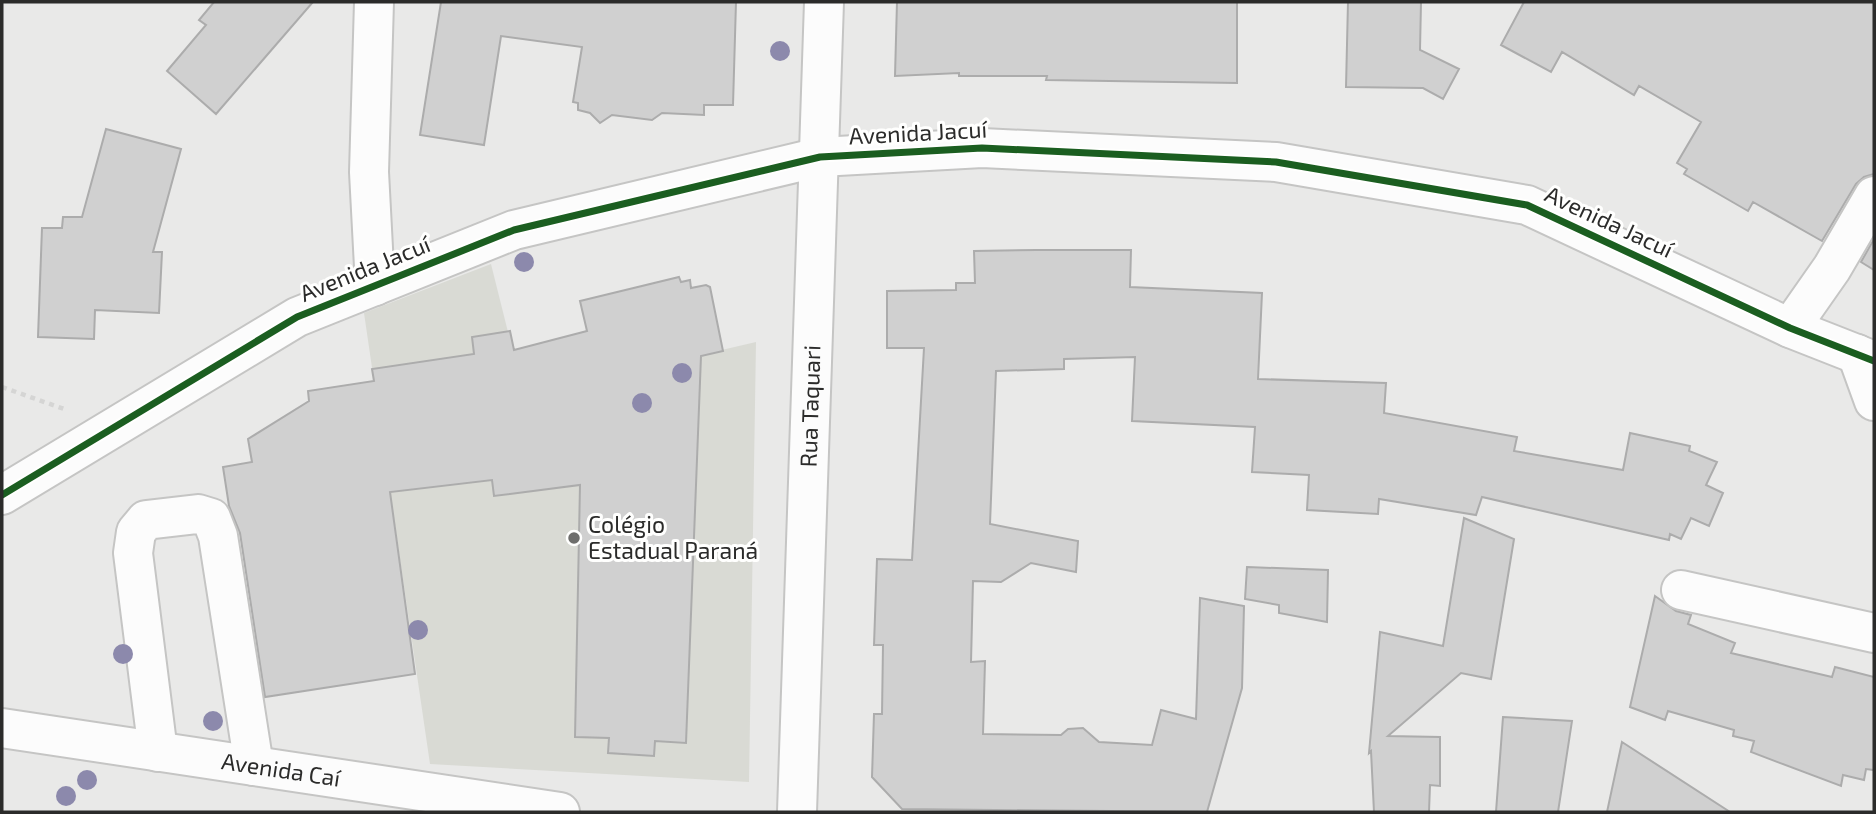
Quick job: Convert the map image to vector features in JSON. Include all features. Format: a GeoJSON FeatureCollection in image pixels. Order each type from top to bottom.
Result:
{"type":"FeatureCollection","features":[{"type":"Feature","properties":{"kind":"street"},"geometry":{"type":"LineString","coordinates":[[373,2],[369,172],[375,286]]}},
{"type":"Feature","properties":{"kind":"street","name":"Rua Taquari"},"geometry":{"type":"LineString","coordinates":[[797,812],[824,2]]}},
{"type":"Feature","properties":{"kind":"street","name":"Avenida Jacuí"},"geometry":{"type":"LineString","coordinates":[[2,495],[297,317],[514,230],[820,157],[982,148],[1276,162],[1527,205],[1790,328],[1865,357]]}},
{"type":"Feature","properties":{"kind":"street"},"geometry":{"type":"LineString","coordinates":[[1790,328],[1832,268],[1874,196]]}},
{"type":"Feature","properties":{"kind":"street"},"geometry":{"type":"LineString","coordinates":[[1865,357],[1874,401]]}},
{"type":"Feature","properties":{"kind":"street"},"geometry":{"type":"LineString","coordinates":[[158,752],[133,553],[136,532],[146,520],[198,514],[211,518],[218,536],[254,766]]}},
{"type":"Feature","properties":{"kind":"street"},"geometry":{"type":"LineString","coordinates":[[1681,590],[1874,633]]}},
{"type":"Feature","properties":{"kind":"street","name":"Avenida Caí"},"geometry":{"type":"LineString","coordinates":[[2,728],[560,812]]}},
{"type":"Feature","properties":{"kind":"path"},"geometry":{"type":"LineString","coordinates":[[2,387],[114,427]]}},
{"type":"Feature","properties":{"kind":"shaded area","name":"Colégio Estadual Paraná"},"geometry":{"type":"Polygon","coordinates":[[[491,264],[524,396],[756,342],[749,782],[430,764],[364,313],[491,264]]]}},
{"type":"Feature","properties":{"kind":"building"},"geometry":{"type":"Polygon","coordinates":[[[214,2],[313,2],[216,114],[167,71],[206,25],[199,20],[214,2]]]}},
{"type":"Feature","properties":{"kind":"building"},"geometry":{"type":"Polygon","coordinates":[[[441,2],[736,2],[733,105],[704,105],[704,115],[662,113],[652,120],[612,115],[600,123],[590,113],[578,110],[578,103],[573,102],[582,47],[501,36],[484,145],[420,135],[441,2]]]}},
{"type":"Feature","properties":{"kind":"building"},"geometry":{"type":"Polygon","coordinates":[[[897,2],[1237,2],[1237,83],[1046,80],[1047,76],[959,76],[959,73],[895,76],[897,2]]]}},
{"type":"Feature","properties":{"kind":"building"},"geometry":{"type":"Polygon","coordinates":[[[1348,2],[1421,2],[1420,50],[1459,69],[1443,99],[1423,88],[1346,87],[1348,2]]]}},
{"type":"Feature","properties":{"kind":"building"},"geometry":{"type":"Polygon","coordinates":[[[1524,2],[1874,2],[1874,174],[1864,177],[1856,184],[1822,241],[1753,202],[1748,211],[1684,174],[1687,169],[1677,163],[1701,122],[1639,86],[1634,95],[1562,52],[1551,72],[1501,45],[1524,2]]]}},
{"type":"Feature","properties":{"kind":"building"},"geometry":{"type":"Polygon","coordinates":[[[106,129],[181,149],[153,252],[162,252],[159,313],[95,310],[94,339],[38,337],[42,228],[62,228],[63,217],[82,217],[106,129]]]}},
{"type":"Feature","properties":{"kind":"building"},"geometry":{"type":"Polygon","coordinates":[[[1874,239],[1874,270],[1861,262],[1874,239]]]}},
{"type":"Feature","properties":{"kind":"building"},"geometry":{"type":"Polygon","coordinates":[[[1131,250],[1130,287],[1262,293],[1258,379],[1386,383],[1384,413],[1517,437],[1514,451],[1623,470],[1630,433],[1690,446],[1689,451],[1717,462],[1706,485],[1723,493],[1709,526],[1691,518],[1681,539],[1670,534],[1669,540],[1482,497],[1476,515],[1379,499],[1378,514],[1307,510],[1309,475],[1252,472],[1255,427],[1132,421],[1135,357],[1064,359],[1064,369],[996,371],[990,524],[1078,541],[1076,572],[1031,563],[1001,582],[973,581],[971,662],[985,661],[983,734],[1061,735],[1068,729],[1083,728],[1099,742],[1152,745],[1161,710],[1196,719],[1200,598],[1244,606],[1242,688],[1207,812],[902,809],[872,777],[874,714],[882,714],[883,645],[874,645],[877,559],[912,560],[924,348],[887,348],[887,291],[956,290],[956,283],[975,283],[974,251],[1131,250]]]}},
{"type":"Feature","properties":{"kind":"building"},"geometry":{"type":"Polygon","coordinates":[[[679,277],[681,282],[690,280],[691,288],[706,285],[710,287],[723,351],[701,356],[686,743],[655,741],[654,756],[608,753],[609,738],[575,737],[580,485],[494,496],[492,480],[390,492],[415,674],[265,697],[240,533],[229,506],[223,467],[252,462],[248,439],[309,401],[308,391],[374,381],[372,369],[474,354],[472,337],[510,331],[514,350],[587,331],[580,301],[679,277]]]}},
{"type":"Feature","properties":{"kind":"building"},"geometry":{"type":"Polygon","coordinates":[[[1464,518],[1514,539],[1491,679],[1461,673],[1388,736],[1440,737],[1440,786],[1430,785],[1429,812],[1374,812],[1371,751],[1369,753],[1380,632],[1443,646],[1464,518]]]}},
{"type":"Feature","properties":{"kind":"building"},"geometry":{"type":"Polygon","coordinates":[[[1247,567],[1328,570],[1327,622],[1279,613],[1279,605],[1245,599],[1247,567]]]}},
{"type":"Feature","properties":{"kind":"building"},"geometry":{"type":"Polygon","coordinates":[[[1655,596],[1676,611],[1691,615],[1688,624],[1735,643],[1731,653],[1832,677],[1835,667],[1874,677],[1874,770],[1866,769],[1864,780],[1843,775],[1841,786],[1751,752],[1754,741],[1733,736],[1734,730],[1668,711],[1665,720],[1630,707],[1655,596]]]}},
{"type":"Feature","properties":{"kind":"building"},"geometry":{"type":"Polygon","coordinates":[[[1503,717],[1572,721],[1558,812],[1496,812],[1503,717]]]}},
{"type":"Feature","properties":{"kind":"building"},"geometry":{"type":"Polygon","coordinates":[[[1622,742],[1730,812],[1607,812],[1622,742]]]}},
{"type":"Feature","properties":{"kind":"cycle path"},"geometry":{"type":"LineString","coordinates":[[2,495],[297,317],[514,230],[820,157],[982,148],[1276,162],[1527,205],[1790,328],[1874,361]]}},
{"type":"Feature","properties":{"kind":"place","name":"Colégio Estadual Paraná"},"geometry":{"type":"Point","coordinates":[574,538]}}]}
